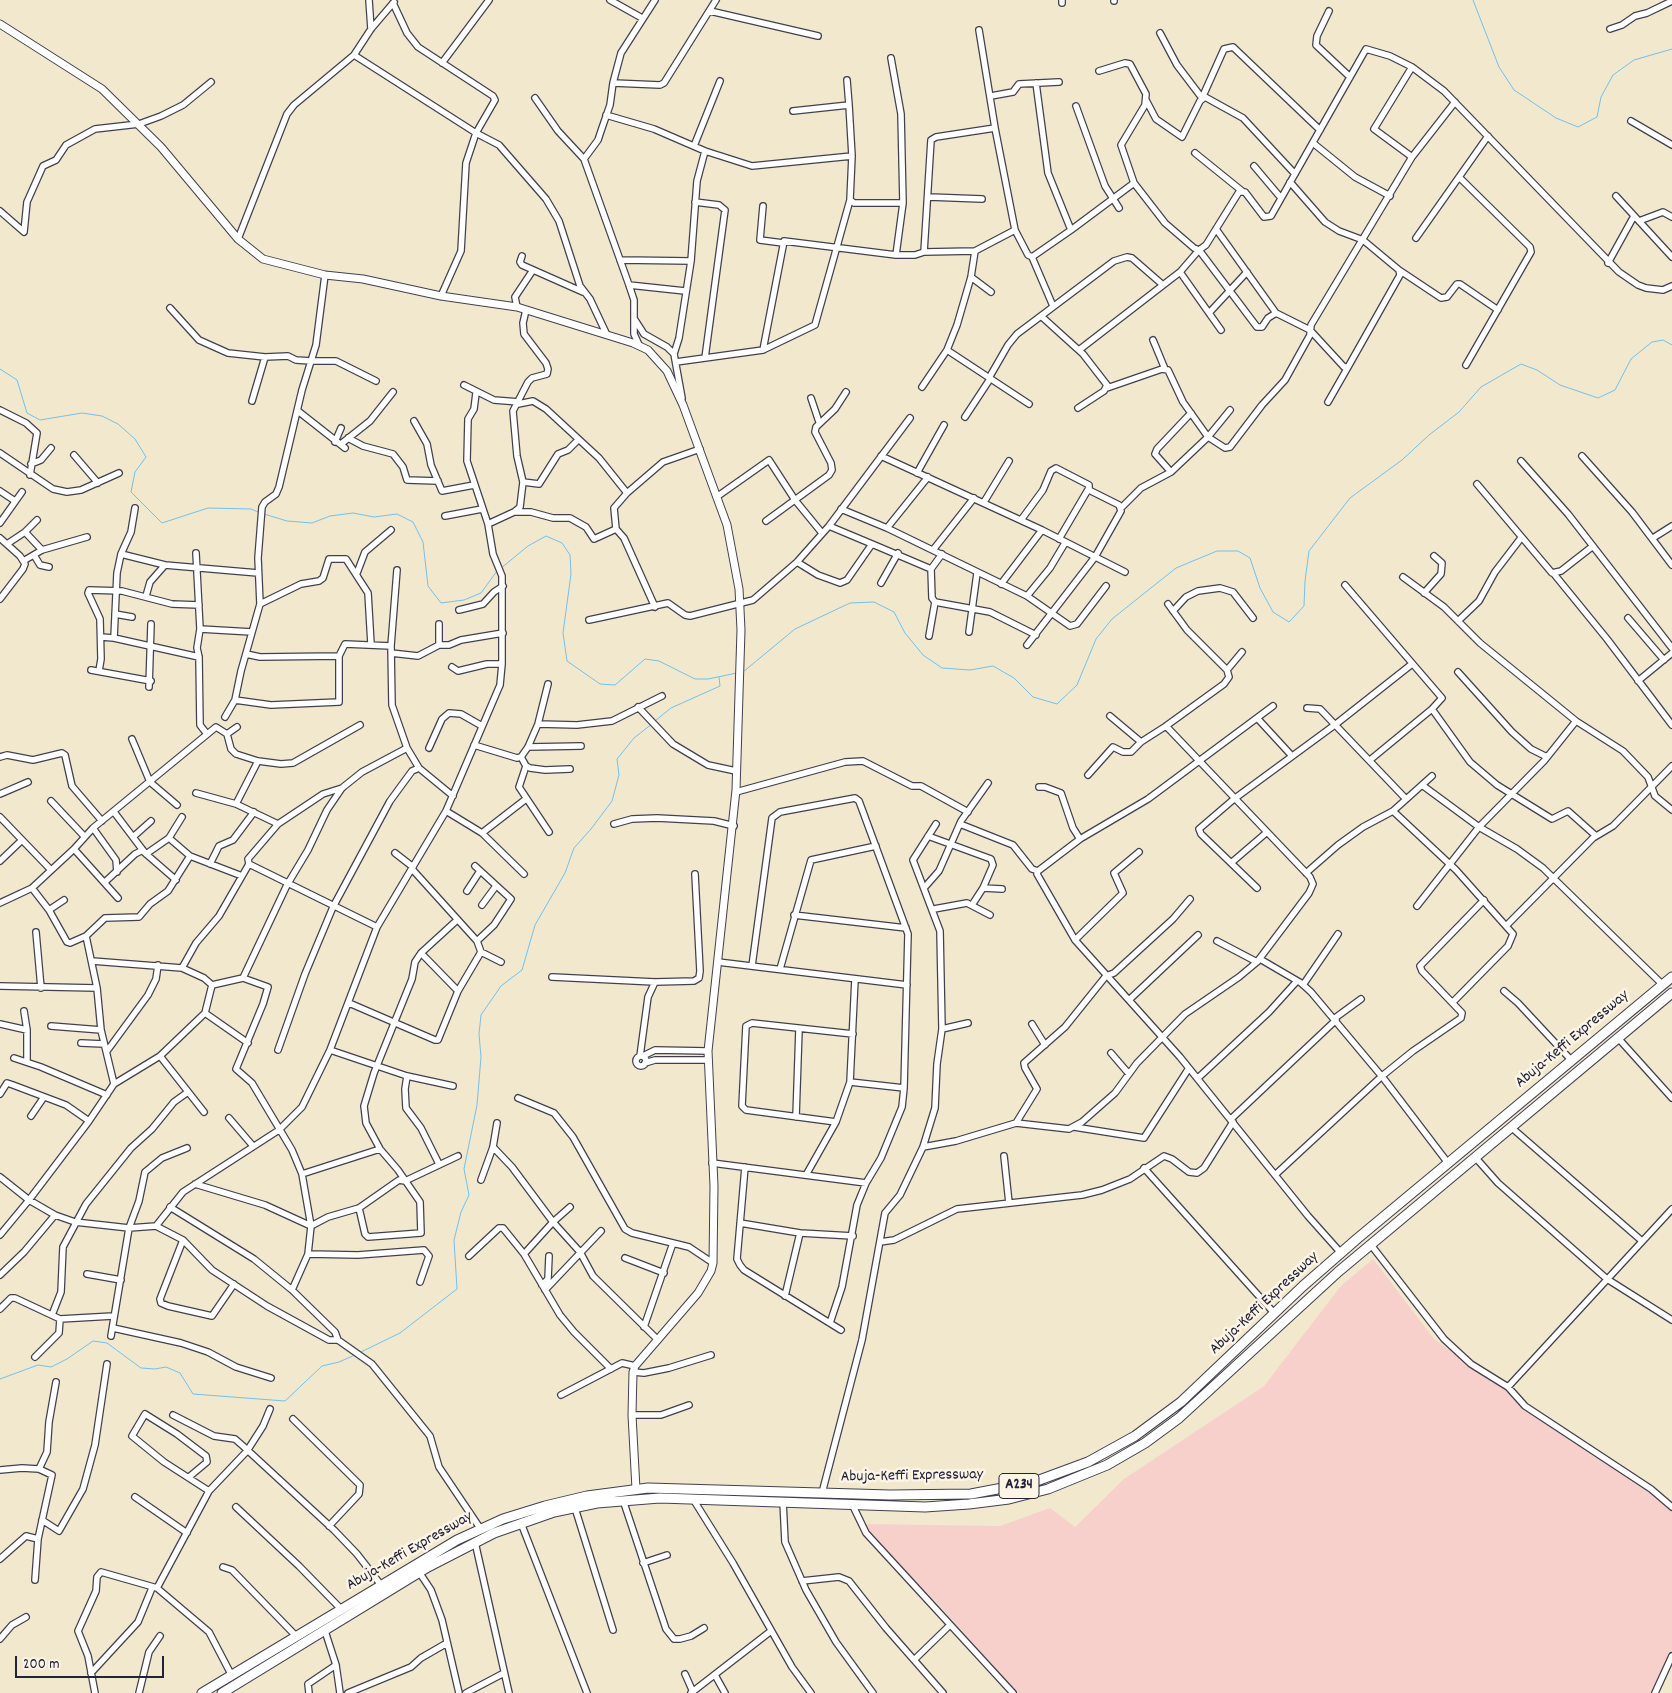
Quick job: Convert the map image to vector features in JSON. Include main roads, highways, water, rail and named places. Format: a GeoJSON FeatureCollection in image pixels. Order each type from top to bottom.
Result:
{"type":"FeatureCollection","features":[{"type":"Feature","properties":{"kind":"highway","name":"Abuja-Keffi Expressway"},"geometry":{"type":"LineString","coordinates":[[202,1693],[381,1585],[480,1528],[545,1506],[636,1489],[690,1488],[822,1493],[971,1494],[1006,1489],[1056,1475],[1104,1454],[1150,1426],[1180,1402],[1341,1254],[1672,977]]}},
{"type":"Feature","properties":{"kind":"highway","name":"Abuja-Keffi Expressway"},"geometry":{"type":"LineString","coordinates":[[222,1693],[419,1572],[475,1542],[521,1522],[575,1508],[623,1500],[693,1499],[925,1507],[969,1504],[1009,1499],[1068,1482],[1108,1465],[1145,1443],[1179,1418],[1372,1245],[1672,993]]}},
{"type":"Feature","properties":{"kind":"highway"},"geometry":{"type":"LineString","coordinates":[[1232,1354],[1240,1363]]}},
{"type":"Feature","properties":{"kind":"waterway"},"geometry":{"type":"LineString","coordinates":[[1473,0],[1499,67],[1514,90],[1556,118],[1578,127],[1597,117],[1601,97],[1613,75],[1634,60],[1672,49]]}},
{"type":"Feature","properties":{"kind":"waterway"},"geometry":{"type":"LineString","coordinates":[[743,672],[795,629],[850,603],[874,602],[894,612],[905,633],[923,655],[942,668],[970,670],[993,666],[1014,678],[1033,697],[1057,704],[1077,685],[1096,639],[1112,619],[1176,568],[1217,551],[1238,551],[1250,558],[1260,588],[1273,612],[1289,622],[1304,606],[1309,551],[1350,498],[1402,460],[1429,435],[1459,412],[1481,387],[1521,364],[1537,370],[1560,385],[1598,398],[1615,390],[1631,359],[1652,342],[1663,340],[1672,345]]}},
{"type":"Feature","properties":{"kind":"waterway"},"geometry":{"type":"LineString","coordinates":[[0,369],[17,380],[27,413],[40,420],[82,413],[102,416],[118,424],[135,439],[146,457],[135,472],[131,492],[162,523],[208,508],[251,509],[258,512]]}},
{"type":"Feature","properties":{"kind":"waterway"},"geometry":{"type":"LineString","coordinates":[[264,514],[287,521],[312,523],[330,516],[353,513],[374,517],[397,514],[413,522],[423,542],[428,586],[441,603],[464,600],[481,593],[497,571]]}},
{"type":"Feature","properties":{"kind":"waterway"},"geometry":{"type":"LineString","coordinates":[[500,569],[528,546],[546,536],[562,543],[570,555],[571,574],[563,633],[567,661],[600,684],[615,685],[645,659],[659,661],[695,679],[708,679],[737,673]]}},
{"type":"Feature","properties":{"kind":"waterway"},"geometry":{"type":"LineString","coordinates":[[655,721],[671,708],[720,686],[719,677]]}},
{"type":"Feature","properties":{"kind":"waterway"},"geometry":{"type":"LineString","coordinates":[[361,1352],[400,1333],[457,1289],[454,1240],[461,1212],[469,1195],[464,1169],[477,1105],[481,1057],[479,1034],[481,1015],[501,986],[522,970],[535,925],[565,873],[574,848],[612,801],[619,775],[617,759],[634,738],[652,724]]}},
{"type":"Feature","properties":{"kind":"waterway"},"geometry":{"type":"LineString","coordinates":[[0,1379],[38,1365],[51,1367],[67,1359],[93,1341],[107,1343],[141,1368],[155,1369],[166,1367],[180,1373],[193,1394],[285,1401],[322,1366],[339,1362],[355,1355]]}}]}
